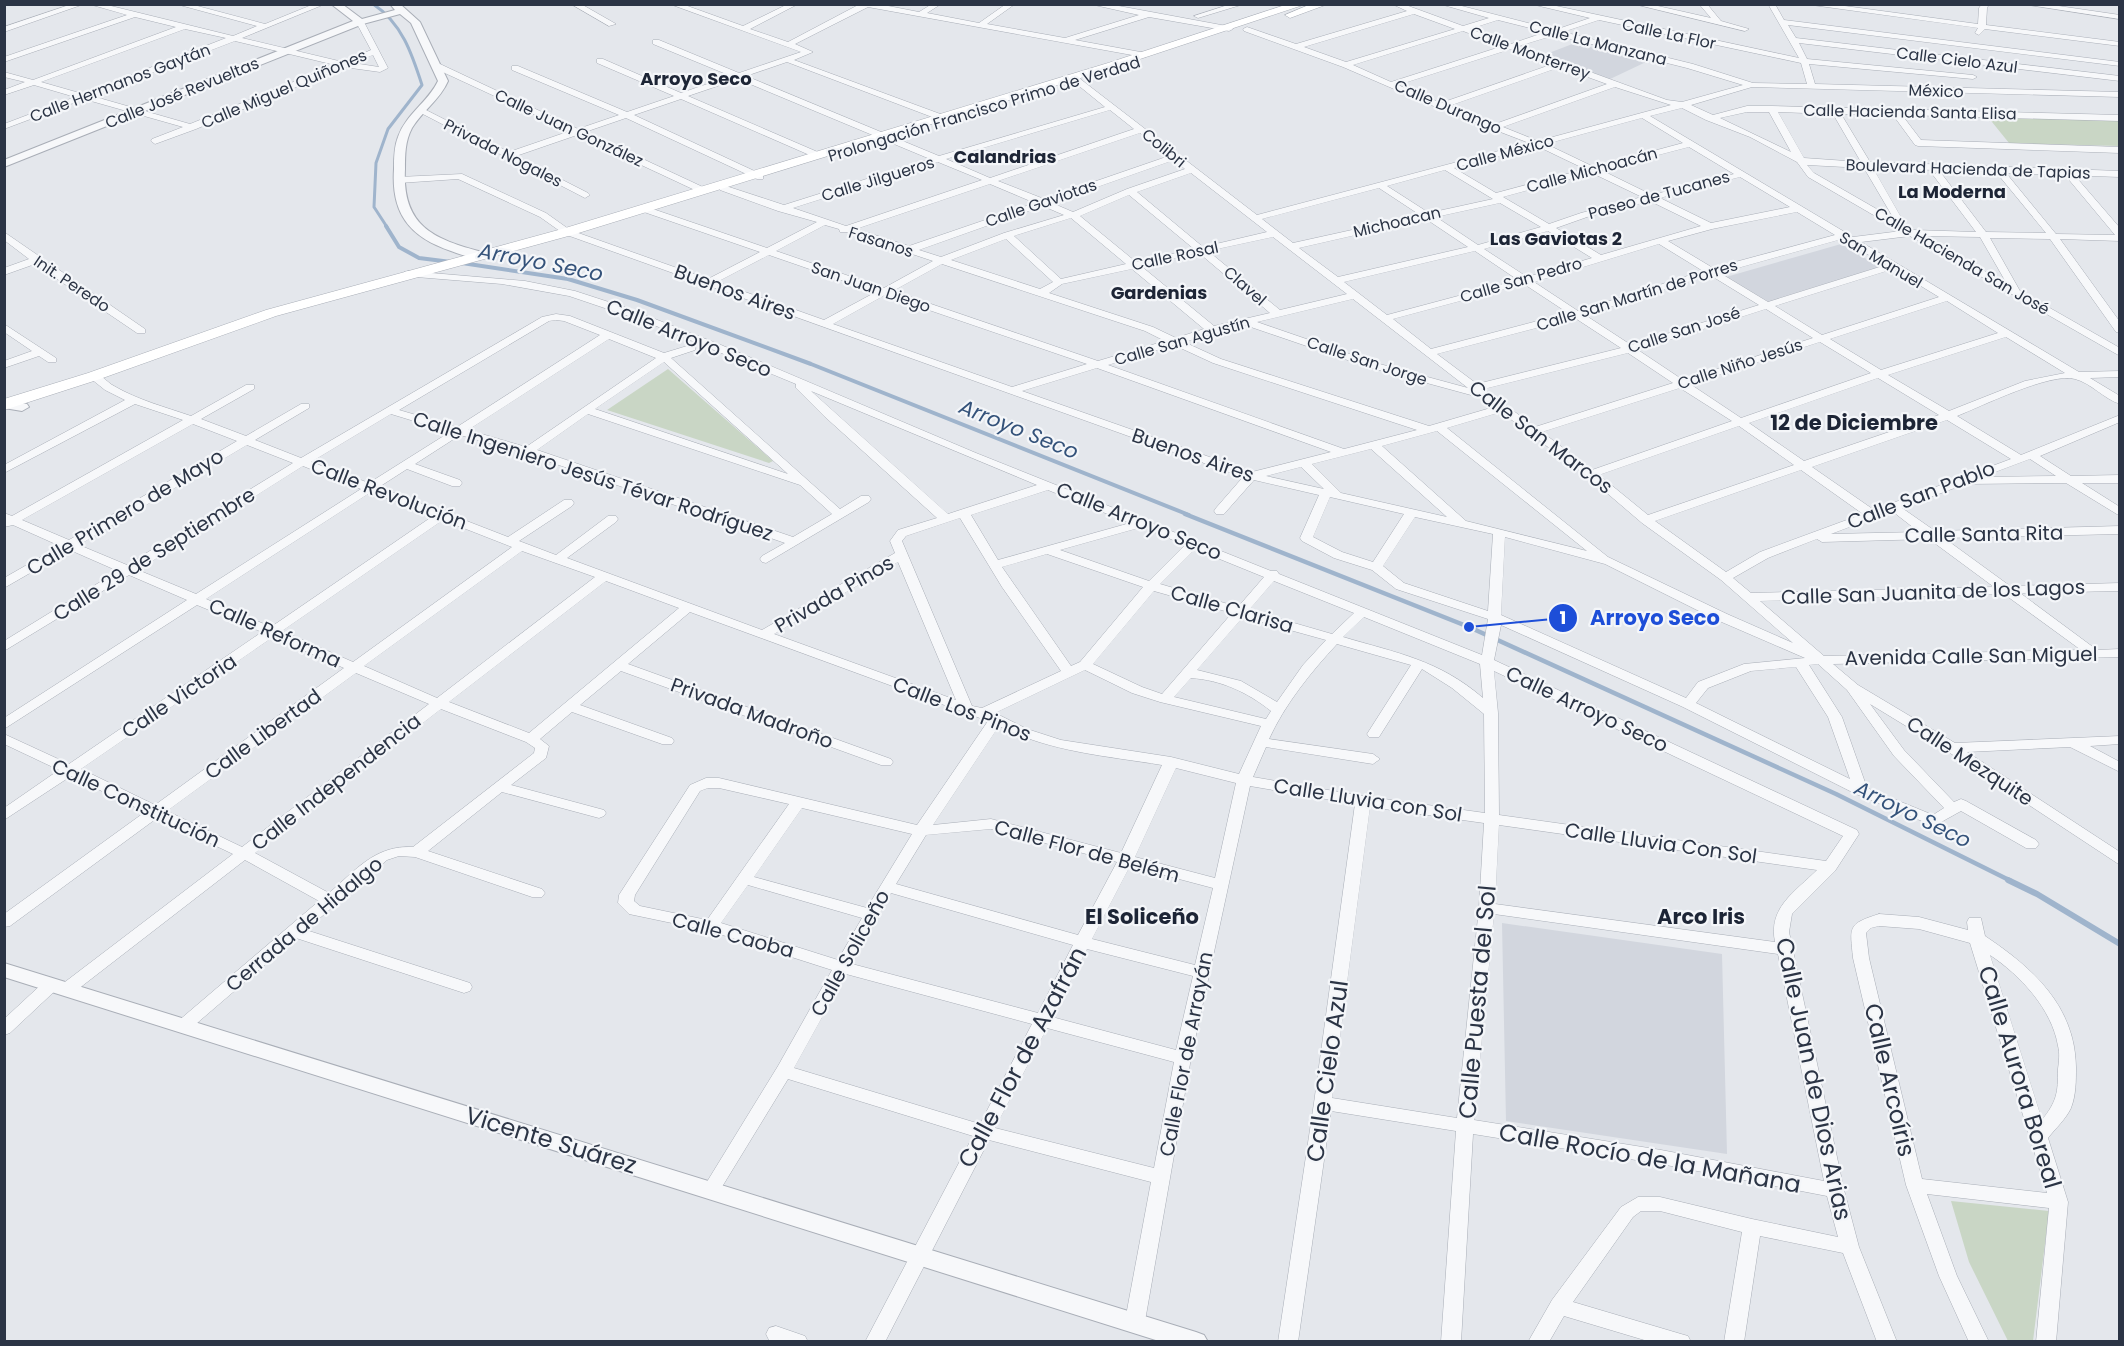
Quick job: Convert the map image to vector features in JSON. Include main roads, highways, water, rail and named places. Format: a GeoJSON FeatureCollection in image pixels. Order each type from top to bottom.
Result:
{"type":"FeatureCollection","features":[{"type":"Feature","properties":{"kind":"main road","name":"Prolongación Francisco Primo de Verdad"},"geometry":{"type":"LineString","coordinates":[[94,376],[271,313],[406,274],[567,232],[702,190],[756,176],[1075,79],[1301,4]]}},
{"type":"Feature","properties":{"kind":"main road","name":"Prolongación Francisco Primo de Verdad"},"geometry":{"type":"LineString","coordinates":[[644,209],[668,205],[940,117],[1247,29],[1323,4]]}},
{"type":"Feature","properties":{"kind":"main road"},"geometry":{"type":"LineString","coordinates":[[5,405],[60,385],[94,376]]}},
{"type":"Feature","properties":{"kind":"main road"},"geometry":{"type":"LineString","coordinates":[[4,413],[70,389],[94,376]]}},
{"type":"Feature","properties":{"kind":"waterway","name":"Arroyo Seco"},"geometry":{"type":"LineString","coordinates":[[373,4],[399,30],[410,51],[422,85],[388,129],[376,163],[374,207],[387,227]]}},
{"type":"Feature","properties":{"kind":"waterway","name":"Arroyo Seco"},"geometry":{"type":"LineString","coordinates":[[386,226],[399,247],[419,258],[451,262]]}},
{"type":"Feature","properties":{"kind":"waterway","name":"Arroyo Seco"},"geometry":{"type":"LineString","coordinates":[[462,263],[568,279],[637,300],[811,364],[1189,515]]}},
{"type":"Feature","properties":{"kind":"waterway","name":"Arroyo Seco"},"geometry":{"type":"LineString","coordinates":[[1185,514],[1469,627],[1836,794],[2011,881]]}},
{"type":"Feature","properties":{"kind":"waterway","name":"Arroyo Seco"},"geometry":{"type":"LineString","coordinates":[[2008,880],[2037,894],[2120,944]]}},
{"type":"Feature","properties":{"kind":"place","name":"Arroyo Seco"},"geometry":{"type":"Point","coordinates":[1469,627]}},
{"type":"Feature","properties":{"kind":"district","name":"Arroyo Seco"},"geometry":{"type":"Point","coordinates":[696,78]}},
{"type":"Feature","properties":{"kind":"district","name":"Calandrias"},"geometry":{"type":"Point","coordinates":[1005,156]}},
{"type":"Feature","properties":{"kind":"district","name":"La Moderna"},"geometry":{"type":"Point","coordinates":[1952,191]}},
{"type":"Feature","properties":{"kind":"district","name":"Las Gaviotas 2"},"geometry":{"type":"Point","coordinates":[1556,238]}},
{"type":"Feature","properties":{"kind":"district","name":"Gardenias"},"geometry":{"type":"Point","coordinates":[1159,292]}},
{"type":"Feature","properties":{"kind":"district","name":"12 de Diciembre"},"geometry":{"type":"Point","coordinates":[1854,422]}},
{"type":"Feature","properties":{"kind":"district","name":"El Soliceño"},"geometry":{"type":"Point","coordinates":[1142,916]}},
{"type":"Feature","properties":{"kind":"district","name":"Arco Iris"},"geometry":{"type":"Point","coordinates":[1701,916]}}]}
